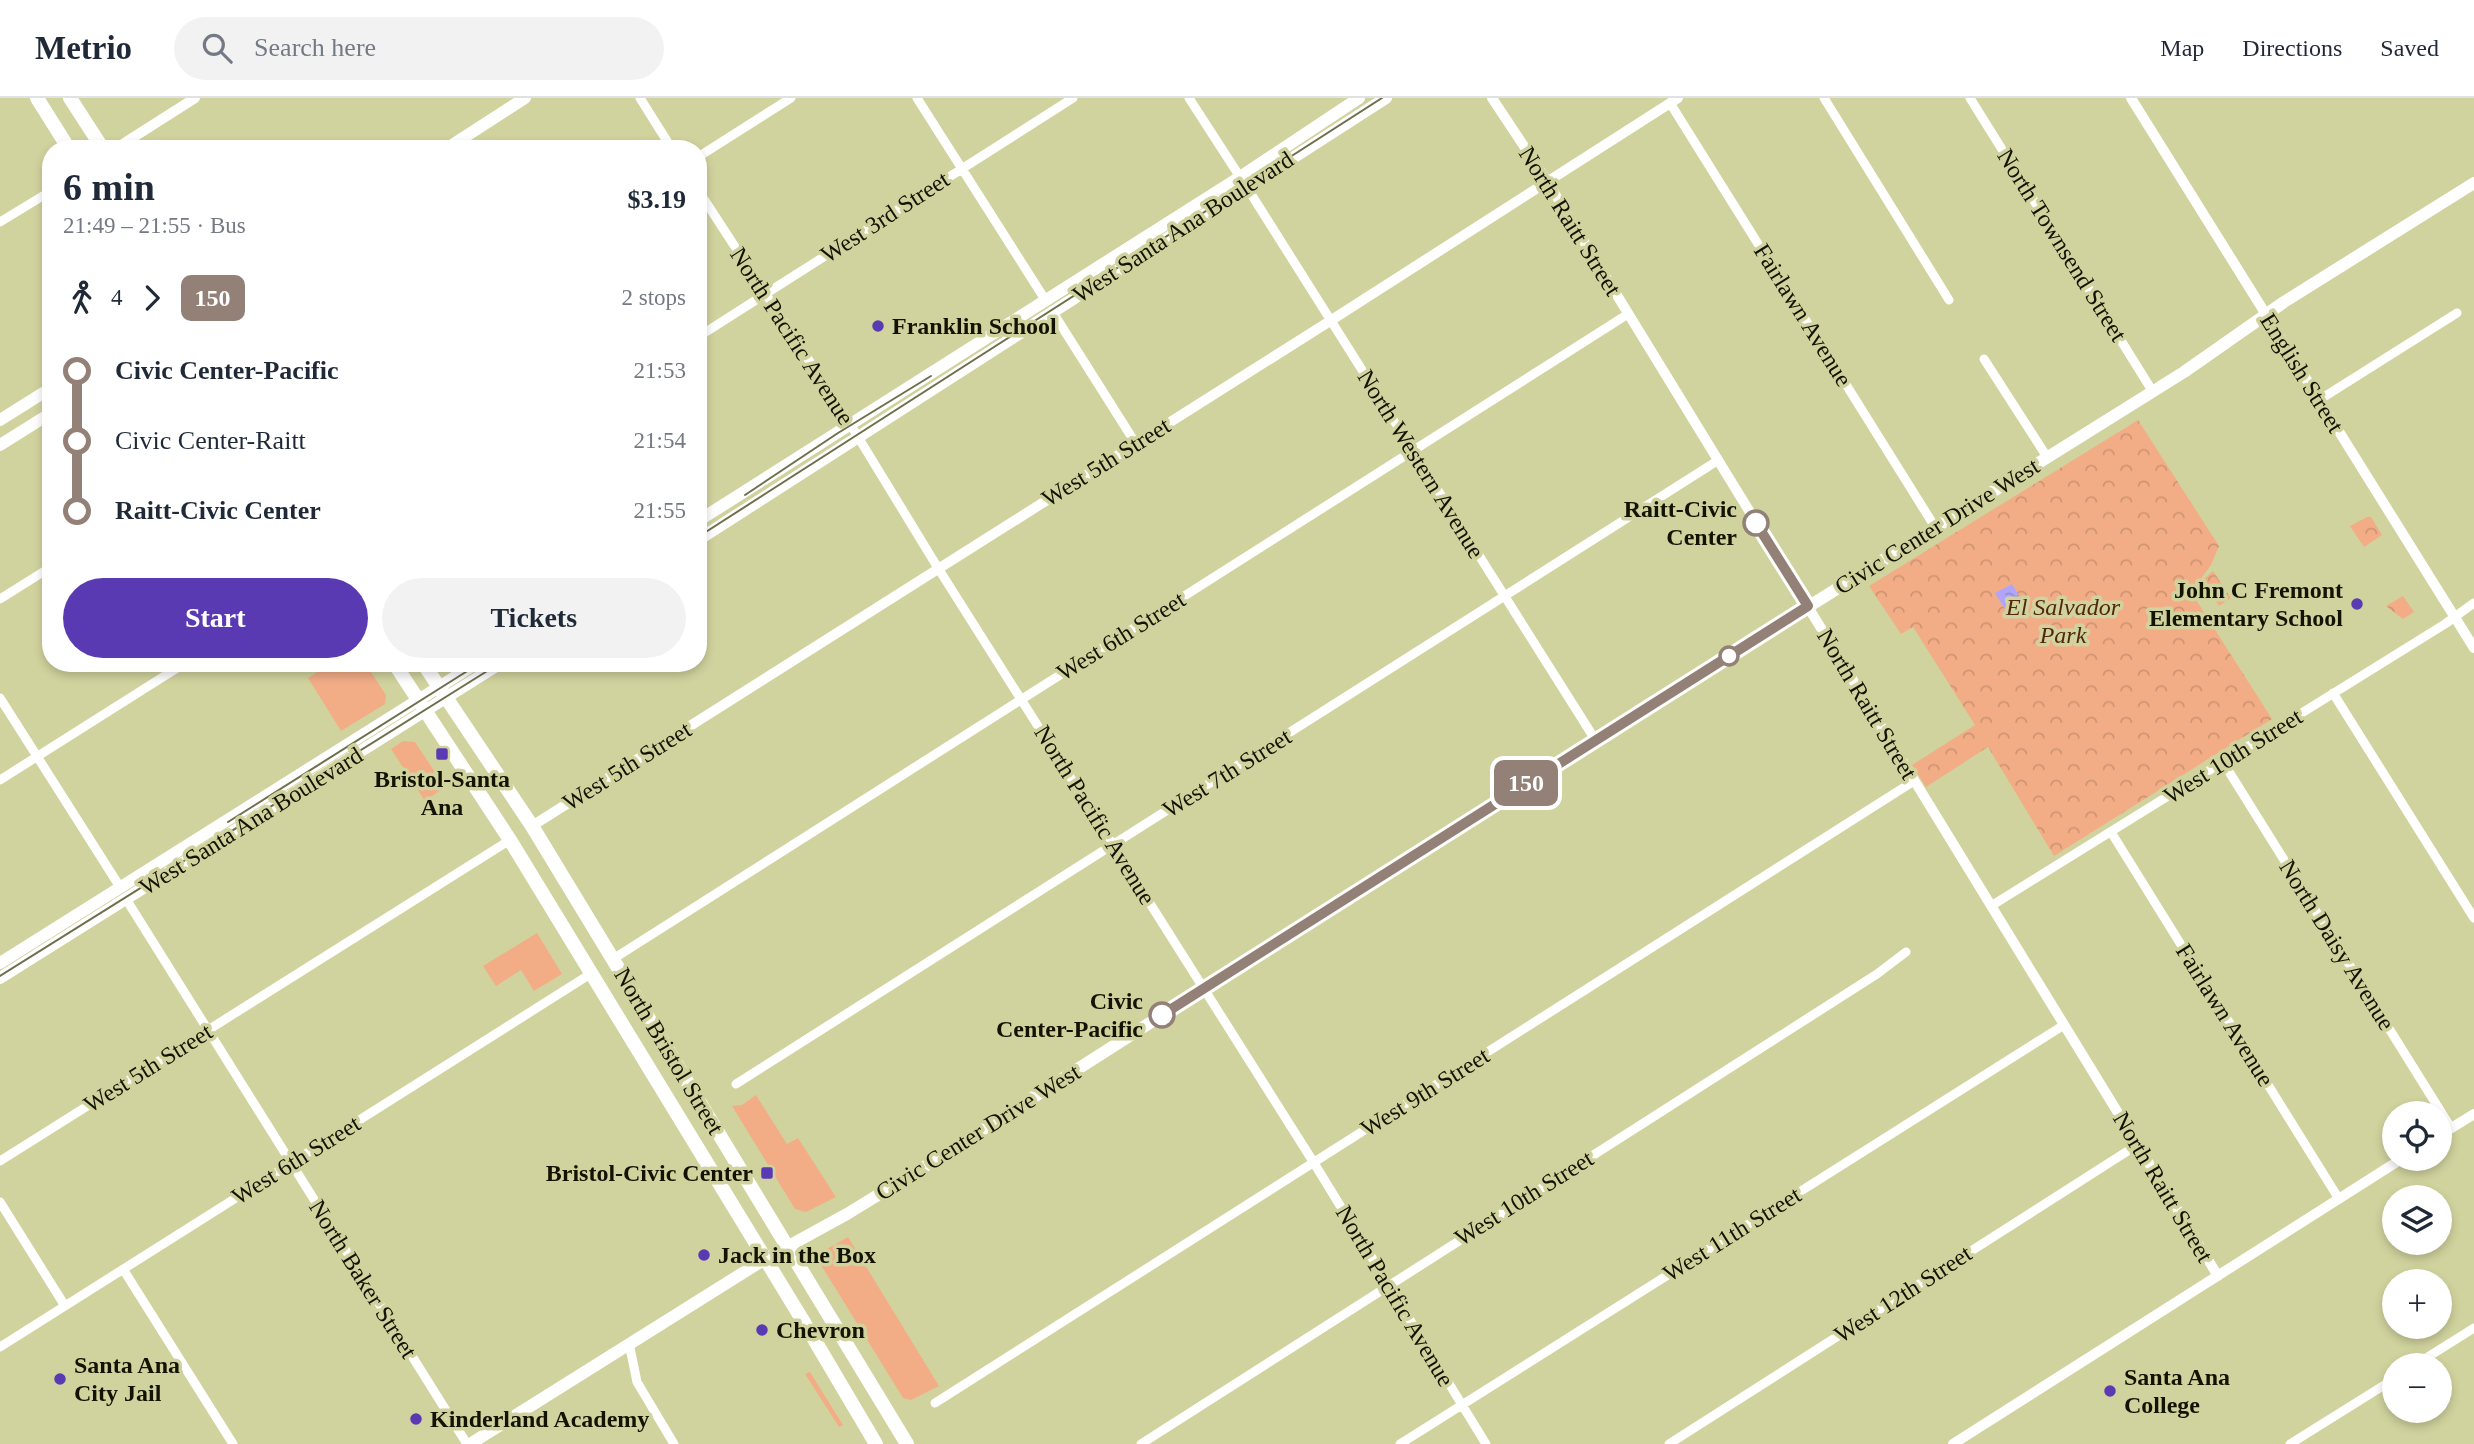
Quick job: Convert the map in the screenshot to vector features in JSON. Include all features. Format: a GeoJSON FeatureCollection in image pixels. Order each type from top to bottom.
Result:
{"type":"FeatureCollection","features":[{"type":"Feature","properties":{"kind":"main road"},"geometry":{"type":"LineString","coordinates":[[37,98],[63,140]]}},
{"type":"Feature","properties":{"kind":"main road"},"geometry":{"type":"LineString","coordinates":[[70,98],[97,140]]}},
{"type":"Feature","properties":{"kind":"main road"},"geometry":{"type":"LineString","coordinates":[[460,140],[525,98]]}},
{"type":"Feature","properties":{"kind":"main road","name":"West Santa Ana Boulevard"},"geometry":{"type":"LineString","coordinates":[[1243,182],[1359,98]]}},
{"type":"Feature","properties":{"kind":"main road","name":"West Santa Ana Boulevard"},"geometry":{"type":"LineString","coordinates":[[707,534],[858,437],[1049,306],[1243,182],[1386,98]]}},
{"type":"Feature","properties":{"kind":"main road","name":"Civic Center Drive West"},"geometry":{"type":"LineString","coordinates":[[469,1444],[765,1259],[883,1193],[1808,606],[2153,392],[2266,315],[2474,183]]}},
{"type":"Feature","properties":{"kind":"main road","name":"West Santa Ana Boulevard"},"geometry":{"type":"LineString","coordinates":[[707,515],[850,424],[1049,306]]}},
{"type":"Feature","properties":{"kind":"main road"},"geometry":{"type":"LineString","coordinates":[[0,420],[42,394]]}},
{"type":"Feature","properties":{"kind":"main road"},"geometry":{"type":"LineString","coordinates":[[0,445],[42,419]]}},
{"type":"Feature","properties":{"kind":"main road","name":"North Bristol Street"},"geometry":{"type":"LineString","coordinates":[[400,672],[510,840],[876,1444]]}},
{"type":"Feature","properties":{"kind":"main road","name":"North Bristol Street"},"geometry":{"type":"LineString","coordinates":[[429,672],[532,826],[907,1444]]}},
{"type":"Feature","properties":{"kind":"main road","name":"West Santa Ana Boulevard"},"geometry":{"type":"LineString","coordinates":[[442,693],[466,672]]}},
{"type":"Feature","properties":{"kind":"main road","name":"West Santa Ana Boulevard"},"geometry":{"type":"LineString","coordinates":[[0,963],[123,893],[442,693],[483,672]]}},
{"type":"Feature","properties":{"kind":"main road","name":"West Santa Ana Boulevard"},"geometry":{"type":"LineString","coordinates":[[0,978],[123,893]]}},
{"type":"Feature","properties":{"kind":"street"},"geometry":{"type":"LineString","coordinates":[[129,140],[195,98]]}},
{"type":"Feature","properties":{"kind":"street"},"geometry":{"type":"LineString","coordinates":[[640,98],[666,140]]}},
{"type":"Feature","properties":{"kind":"street"},"geometry":{"type":"LineString","coordinates":[[707,152],[791,98]]}},
{"type":"Feature","properties":{"kind":"street"},"geometry":{"type":"LineString","coordinates":[[917,98],[1136,444]]}},
{"type":"Feature","properties":{"kind":"street","name":"West 3rd Street"},"geometry":{"type":"LineString","coordinates":[[707,331],[1073,98]]}},
{"type":"Feature","properties":{"kind":"street","name":"North Western Avenue"},"geometry":{"type":"LineString","coordinates":[[1189,98],[1595,741]]}},
{"type":"Feature","properties":{"kind":"street","name":"North Raitt Street"},"geometry":{"type":"LineString","coordinates":[[1492,98],[1547,181],[2218,1276]]}},
{"type":"Feature","properties":{"kind":"street"},"geometry":{"type":"LineString","coordinates":[[1824,98],[1949,300]]}},
{"type":"Feature","properties":{"kind":"street","name":"North Townsend Street"},"geometry":{"type":"LineString","coordinates":[[1970,98],[2153,392]]}},
{"type":"Feature","properties":{"kind":"street","name":"English Street"},"geometry":{"type":"LineString","coordinates":[[2131,98],[2474,648]]}},
{"type":"Feature","properties":{"kind":"street","name":"West 5th Street"},"geometry":{"type":"LineString","coordinates":[[532,826],[1674,101]]}},
{"type":"Feature","properties":{"kind":"street","name":"Fairlawn Avenue"},"geometry":{"type":"LineString","coordinates":[[1674,101],[1935,527]]}},
{"type":"Feature","properties":{"kind":"street"},"geometry":{"type":"LineString","coordinates":[[0,222],[42,196]]}},
{"type":"Feature","properties":{"kind":"street","name":"North Pacific Avenue"},"geometry":{"type":"LineString","coordinates":[[707,204],[850,424],[1314,1163],[1486,1444]]}},
{"type":"Feature","properties":{"kind":"street"},"geometry":{"type":"LineString","coordinates":[[2319,400],[2457,313]]}},
{"type":"Feature","properties":{"kind":"street","name":"West 6th Street"},"geometry":{"type":"LineString","coordinates":[[613,959],[1628,314]]}},
{"type":"Feature","properties":{"kind":"street"},"geometry":{"type":"LineString","coordinates":[[1984,359],[2047,457]]}},
{"type":"Feature","properties":{"kind":"street","name":"West 7th Street"},"geometry":{"type":"LineString","coordinates":[[736,1084],[1717,461]]}},
{"type":"Feature","properties":{"kind":"street"},"geometry":{"type":"LineString","coordinates":[[0,599],[42,573]]}},
{"type":"Feature","properties":{"kind":"street","name":"West 10th Street"},"geometry":{"type":"LineString","coordinates":[[1991,906],[2474,603]]}},
{"type":"Feature","properties":{"kind":"street"},"geometry":{"type":"LineString","coordinates":[[0,780],[171,672]]}},
{"type":"Feature","properties":{"kind":"street"},"geometry":{"type":"LineString","coordinates":[[2333,693],[2474,918]]}},
{"type":"Feature","properties":{"kind":"street","name":"North Baker Street"},"geometry":{"type":"LineString","coordinates":[[0,698],[469,1444]]}},
{"type":"Feature","properties":{"kind":"street","name":"North Daisy Avenue"},"geometry":{"type":"LineString","coordinates":[[2223,762],[2434,1101]]}},
{"type":"Feature","properties":{"kind":"street","name":"West 9th Street"},"geometry":{"type":"LineString","coordinates":[[935,1403],[1914,781]]}},
{"type":"Feature","properties":{"kind":"street","name":"Fairlawn Avenue"},"geometry":{"type":"LineString","coordinates":[[2111,832],[2339,1199]]}},
{"type":"Feature","properties":{"kind":"street","name":"West 5th Street"},"geometry":{"type":"LineString","coordinates":[[0,1161],[510,840]]}},
{"type":"Feature","properties":{"kind":"street","name":"West 10th Street"},"geometry":{"type":"LineString","coordinates":[[1141,1444],[1877,974],[1906,952]]}},
{"type":"Feature","properties":{"kind":"street","name":"West 6th Street"},"geometry":{"type":"LineString","coordinates":[[0,1347],[592,973]]}},
{"type":"Feature","properties":{"kind":"street","name":"West 11th Street"},"geometry":{"type":"LineString","coordinates":[[1400,1444],[2064,1025]]}},
{"type":"Feature","properties":{"kind":"street"},"geometry":{"type":"LineString","coordinates":[[2452,1127],[2474,1114]]}},
{"type":"Feature","properties":{"kind":"street","name":"West 12th Street"},"geometry":{"type":"LineString","coordinates":[[1669,1444],[2137,1145]]}},
{"type":"Feature","properties":{"kind":"street"},"geometry":{"type":"LineString","coordinates":[[1953,1444],[2383,1171]]}},
{"type":"Feature","properties":{"kind":"street"},"geometry":{"type":"LineString","coordinates":[[0,1202],[65,1306]]}},
{"type":"Feature","properties":{"kind":"street"},"geometry":{"type":"LineString","coordinates":[[123,1269],[233,1444]]}},
{"type":"Feature","properties":{"kind":"street"},"geometry":{"type":"LineString","coordinates":[[2434,1353],[2474,1328]]}},
{"type":"Feature","properties":{"kind":"street"},"geometry":{"type":"LineString","coordinates":[[629,1343],[637,1382],[674,1444]]}},
{"type":"Feature","properties":{"kind":"street"},"geometry":{"type":"LineString","coordinates":[[2290,1444],[2382,1386]]}},
{"type":"Feature","properties":{"kind":"green space","name":"El Salvador Park"},"geometry":{"type":"Polygon","coordinates":[[[2138,420],[2219,546],[2211,565],[2191,592],[2272,719],[2054,856],[1988,747],[1926,787],[1912,765],[1975,725],[1913,627],[1901,634],[1869,586],[2138,420]]]}},
{"type":"Feature","properties":{"kind":"green space"},"geometry":{"type":"Polygon","coordinates":[[[2371,517],[2382,535],[2364,547],[2350,526],[2371,517]]]}},
{"type":"Feature","properties":{"kind":"green space"},"geometry":{"type":"Polygon","coordinates":[[[2213,571],[2231,598],[2219,606],[2203,580],[2213,571]]]}},
{"type":"Feature","properties":{"kind":"green space"},"geometry":{"type":"Polygon","coordinates":[[[2403,596],[2414,612],[2403,619],[2386,606],[2403,596]]]}},
{"type":"Feature","properties":{"kind":"green space"},"geometry":{"type":"Polygon","coordinates":[[[317,672],[371,672],[386,695],[385,704],[341,731],[308,678],[317,672]]]}},
{"type":"Feature","properties":{"kind":"green space"},"geometry":{"type":"Polygon","coordinates":[[[403,741],[415,742],[445,787],[425,801],[391,749],[403,741]]]}},
{"type":"Feature","properties":{"kind":"green space"},"geometry":{"type":"Polygon","coordinates":[[[537,933],[562,974],[534,991],[521,970],[496,986],[483,966],[537,933]]]}},
{"type":"Feature","properties":{"kind":"green space"},"geometry":{"type":"Polygon","coordinates":[[[756,1095],[787,1144],[798,1138],[836,1197],[806,1212],[795,1209],[732,1106],[742,1105],[756,1095]]]}},
{"type":"Feature","properties":{"kind":"green space"},"geometry":{"type":"Polygon","coordinates":[[[848,1237],[939,1386],[911,1400],[903,1398],[821,1265],[827,1249],[848,1237]]]}},
{"type":"Feature","properties":{"kind":"green space"},"geometry":{"type":"Polygon","coordinates":[[[810,1372],[843,1425],[839,1427],[805,1374],[810,1372]]]}},
{"type":"Feature","properties":{"kind":"water"},"geometry":{"type":"Polygon","coordinates":[[[2012,584],[2027,609],[2011,619],[1995,593],[2012,584]]]}},
{"type":"Feature","properties":{"kind":"tram line"},"geometry":{"type":"LineString","coordinates":[[707,531],[1382,98]]}},
{"type":"Feature","properties":{"kind":"tram line"},"geometry":{"type":"LineString","coordinates":[[745,495],[838,433],[931,376]]}},
{"type":"Feature","properties":{"kind":"tram line"},"geometry":{"type":"LineString","coordinates":[[228,822],[466,672]]}},
{"type":"Feature","properties":{"kind":"tram line"},"geometry":{"type":"LineString","coordinates":[[0,976],[486,672]]}},
{"type":"Feature","properties":{"kind":"bus line","name":"150"},"geometry":{"type":"LineString","coordinates":[[1162,1015],[1808,606],[1756,523]]}},
{"type":"Feature","properties":{"kind":"place","name":"Franklin School"},"geometry":{"type":"Point","coordinates":[878,326]}},
{"type":"Feature","properties":{"kind":"place","name":"Raitt-Civic Center"},"geometry":{"type":"Point","coordinates":[1756,523]}},
{"type":"Feature","properties":{"kind":"place","name":"John C Fremont Elementary School"},"geometry":{"type":"Point","coordinates":[2357,604]}},
{"type":"Feature","properties":{"kind":"place","name":"Bristol-Santa Ana"},"geometry":{"type":"Point","coordinates":[442,754]}},
{"type":"Feature","properties":{"kind":"place","name":"Civic Center-Pacific"},"geometry":{"type":"Point","coordinates":[1162,1015]}},
{"type":"Feature","properties":{"kind":"place","name":"Bristol-Civic Center"},"geometry":{"type":"Point","coordinates":[767,1173]}},
{"type":"Feature","properties":{"kind":"place","name":"Jack in the Box"},"geometry":{"type":"Point","coordinates":[704,1255]}},
{"type":"Feature","properties":{"kind":"place","name":"Chevron"},"geometry":{"type":"Point","coordinates":[762,1330]}},
{"type":"Feature","properties":{"kind":"place","name":"Santa Ana City Jail"},"geometry":{"type":"Point","coordinates":[60,1379]}},
{"type":"Feature","properties":{"kind":"place","name":"Santa Ana College"},"geometry":{"type":"Point","coordinates":[2110,1391]}},
{"type":"Feature","properties":{"kind":"place","name":"Kinderland Academy"},"geometry":{"type":"Point","coordinates":[416,1419]}}]}
